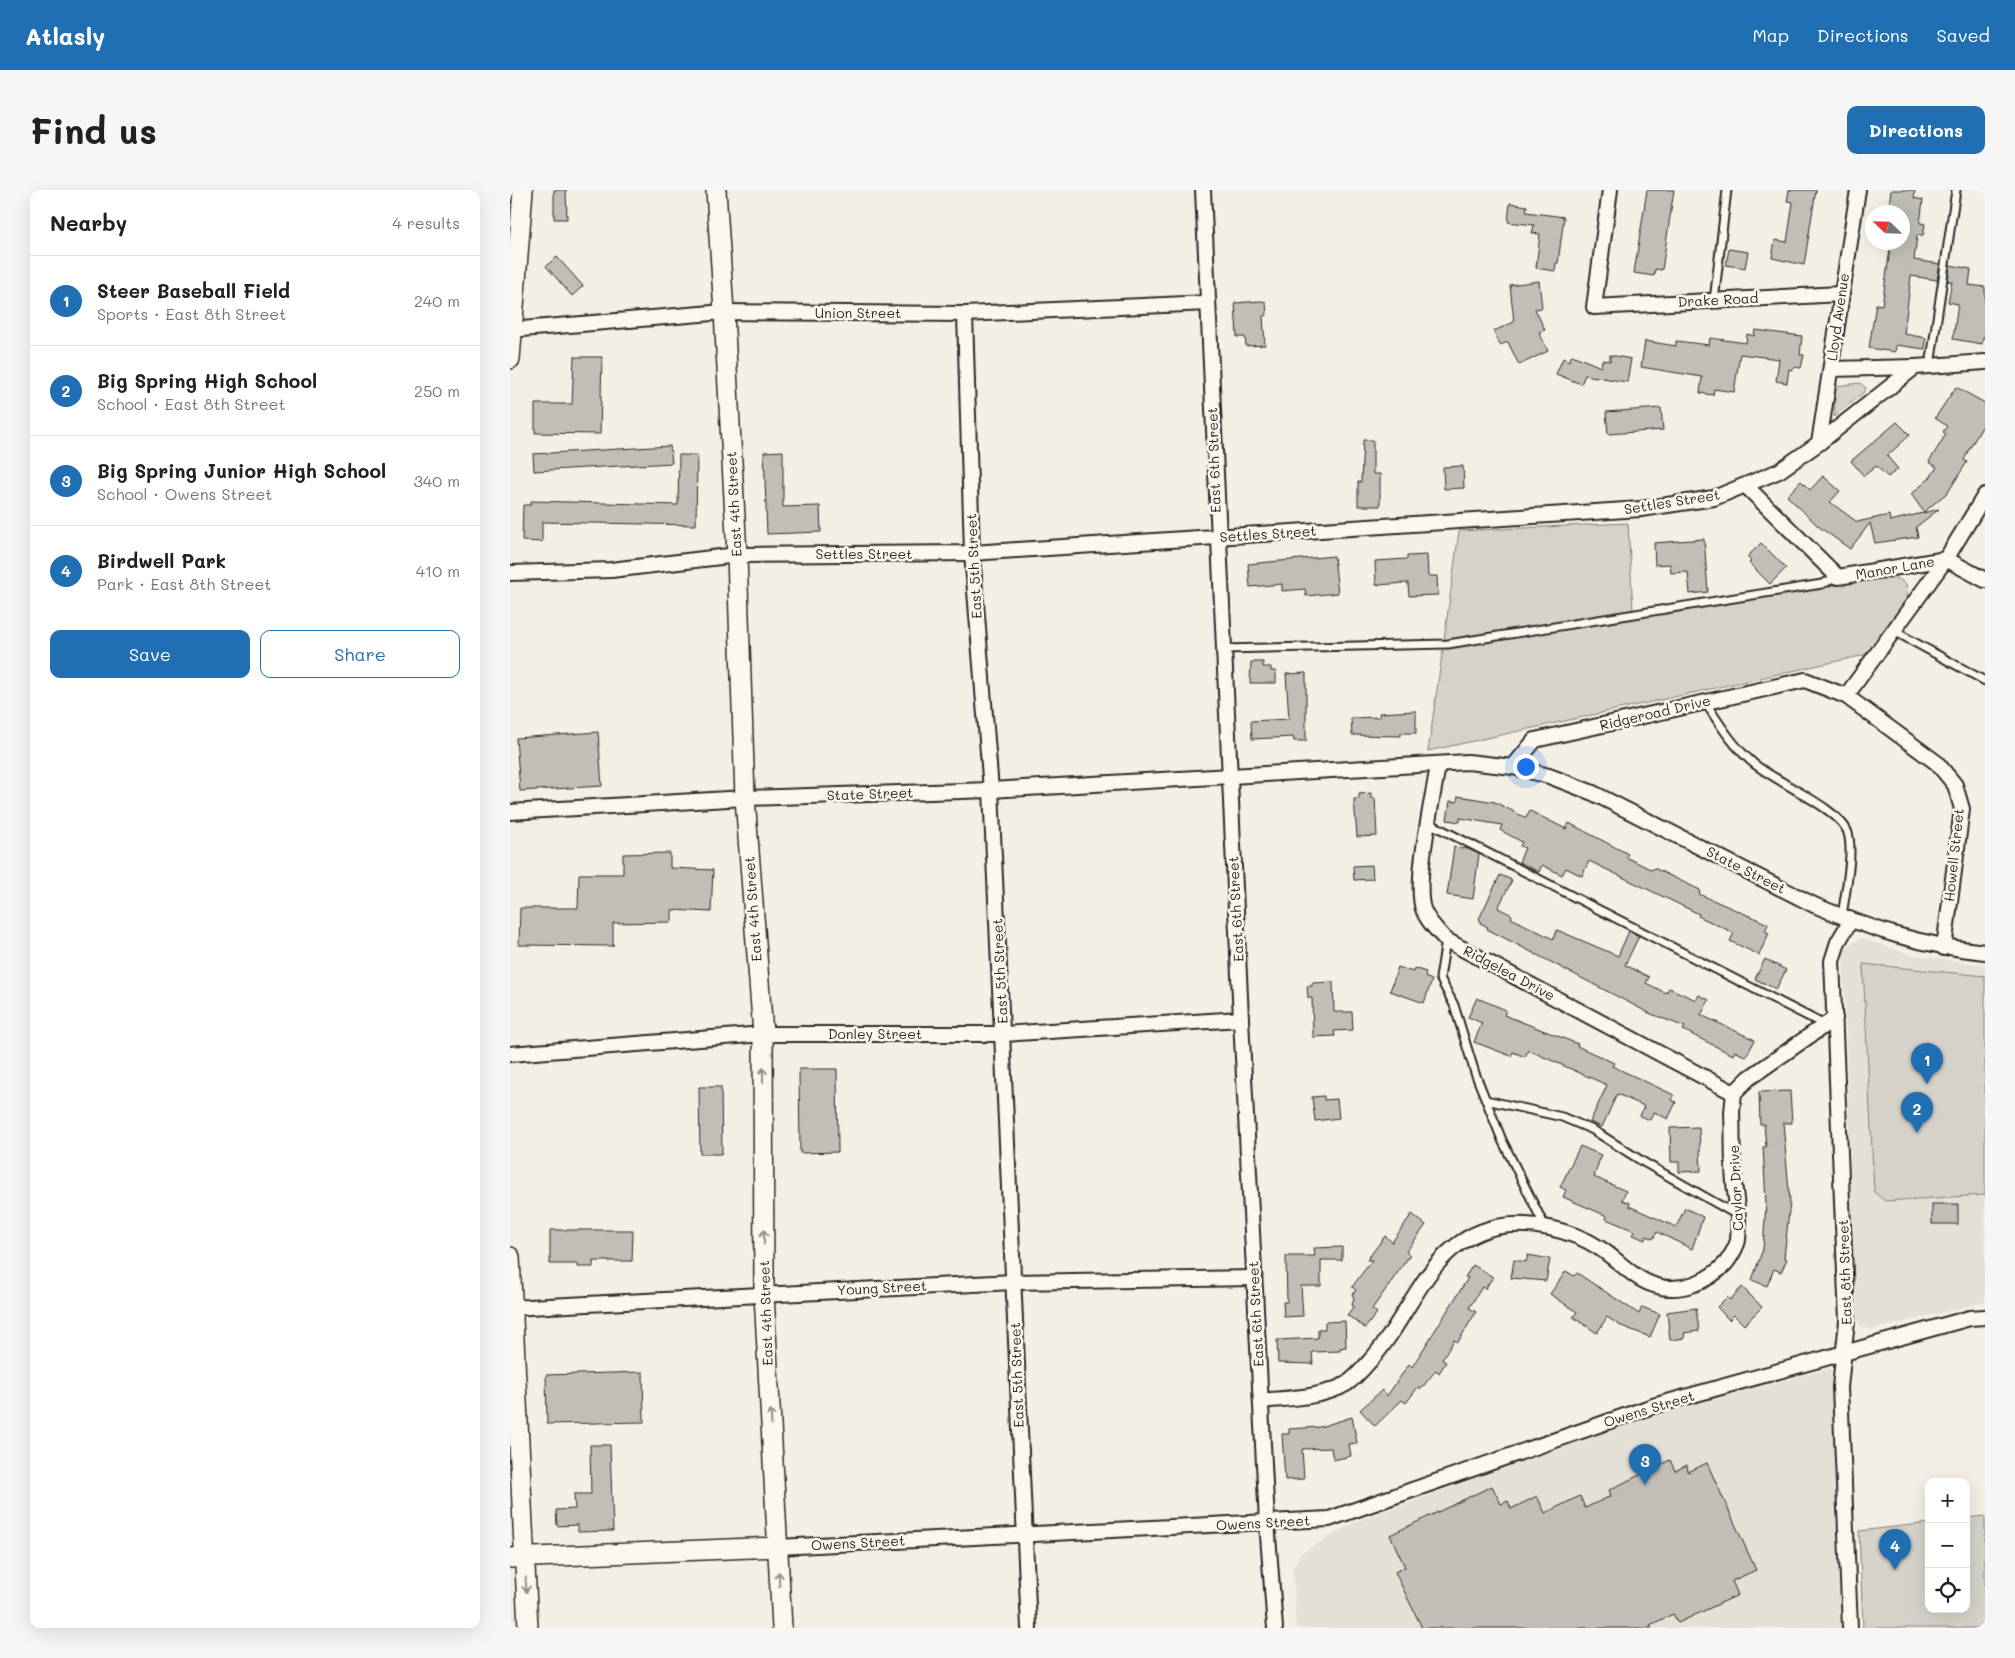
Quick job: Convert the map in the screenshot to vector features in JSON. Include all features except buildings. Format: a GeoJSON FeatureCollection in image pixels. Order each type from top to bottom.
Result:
{"type":"FeatureCollection","features":[{"type":"Feature","properties":{"kind":"main road"},"geometry":{"type":"LineString","coordinates":[[510,359],[523,190]]}},
{"type":"Feature","properties":{"kind":"main road","name":"East 4th Street"},"geometry":{"type":"LineString","coordinates":[[716,190],[737,555],[745,798],[763,1034],[764,1294],[782,1628]]}},
{"type":"Feature","properties":{"kind":"main road"},"geometry":{"type":"LineString","coordinates":[[510,1257],[517,1558],[528,1628]]}},
{"type":"Feature","properties":{"kind":"main road","name":"Owens Street"},"geometry":{"type":"LineString","coordinates":[[517,1558],[778,1547]]}},
{"type":"Feature","properties":{"kind":"street","name":"East 6th Street"},"geometry":{"type":"LineString","coordinates":[[1203,190],[1241,1019],[1267,1522],[1275,1628]]}},
{"type":"Feature","properties":{"kind":"street","name":"Drake Road"},"geometry":{"type":"LineString","coordinates":[[1610,190],[1594,307],[1841,294]]}},
{"type":"Feature","properties":{"kind":"street","name":"Lloyd Avenue"},"geometry":{"type":"LineString","coordinates":[[1819,443],[1858,190]]}},
{"type":"Feature","properties":{"kind":"street","name":"Union Street"},"geometry":{"type":"LineString","coordinates":[[511,330],[724,312],[965,314],[1208,303]]}},
{"type":"Feature","properties":{"kind":"street","name":"East 5th Street"},"geometry":{"type":"LineString","coordinates":[[965,314],[972,553],[991,790],[1029,1628]]}},
{"type":"Feature","properties":{"kind":"street"},"geometry":{"type":"LineString","coordinates":[[1830,369],[1915,367],[1985,362]]}},
{"type":"Feature","properties":{"kind":"street","name":"Settles Street"},"geometry":{"type":"LineString","coordinates":[[510,573],[611,570],[737,555],[972,553],[1640,509],[1714,498],[1780,471],[1819,443],[1915,367]]}},
{"type":"Feature","properties":{"kind":"street","name":"Manor Lane"},"geometry":{"type":"LineString","coordinates":[[1746,486],[1838,577],[1946,559],[1985,580]]}},
{"type":"Feature","properties":{"kind":"street"},"geometry":{"type":"LineString","coordinates":[[1846,696],[1946,559],[1985,494]]}},
{"type":"Feature","properties":{"kind":"street","name":"Ridgeroad Drive"},"geometry":{"type":"LineString","coordinates":[[1513,767],[1535,740],[1805,680],[1846,696]]}},
{"type":"Feature","properties":{"kind":"street","name":"Howell Street"},"geometry":{"type":"LineString","coordinates":[[1846,696],[1937,762],[1955,785],[1962,809],[1944,948]]}},
{"type":"Feature","properties":{"kind":"street"},"geometry":{"type":"LineString","coordinates":[[1230,776],[1468,762],[1513,767]]}},
{"type":"Feature","properties":{"kind":"street","name":"Ridgelea Drive"},"geometry":{"type":"LineString","coordinates":[[1438,764],[1420,888],[1424,910],[1432,924],[1446,940],[1734,1093]]}},
{"type":"Feature","properties":{"kind":"street","name":"State Street"},"geometry":{"type":"LineString","coordinates":[[1513,767],[1549,776],[1592,793],[1814,905],[1847,919],[1894,936],[1944,948],[1985,952]]}},
{"type":"Feature","properties":{"kind":"street","name":"State Street"},"geometry":{"type":"LineString","coordinates":[[510,812],[745,798],[991,790],[1230,776]]}},
{"type":"Feature","properties":{"kind":"street","name":"East 8th Street"},"geometry":{"type":"LineString","coordinates":[[1847,919],[1832,961],[1830,1021],[1847,1321],[1840,1387],[1850,1628]]}},
{"type":"Feature","properties":{"kind":"street","name":"Donley Street"},"geometry":{"type":"LineString","coordinates":[[510,1054],[763,1034],[1003,1034],[1241,1019]]}},
{"type":"Feature","properties":{"kind":"street"},"geometry":{"type":"LineString","coordinates":[[1734,1093],[1749,1078],[1830,1021]]}},
{"type":"Feature","properties":{"kind":"street","name":"Caylor Drive"},"geometry":{"type":"LineString","coordinates":[[1262,1401],[1319,1394],[1346,1384],[1385,1346],[1428,1274],[1448,1251],[1466,1238],[1487,1229],[1510,1224],[1546,1228],[1562,1232],[1600,1248],[1653,1285],[1670,1287],[1693,1286],[1727,1262],[1738,1241],[1733,1122],[1734,1093]]}},
{"type":"Feature","properties":{"kind":"street","name":"Young Street"},"geometry":{"type":"LineString","coordinates":[[511,1308],[1013,1282],[1254,1278]]}},
{"type":"Feature","properties":{"kind":"street","name":"Owens Street"},"geometry":{"type":"LineString","coordinates":[[778,1547],[1329,1519],[1653,1406],[1970,1318],[1985,1317]]}},
{"type":"Feature","properties":{"kind":"lane"},"geometry":{"type":"LineString","coordinates":[[1714,301],[1714,281],[1727,190]]}},
{"type":"Feature","properties":{"kind":"lane"},"geometry":{"type":"LineString","coordinates":[[1930,366],[1956,190]]}},
{"type":"Feature","properties":{"kind":"lane"},"geometry":{"type":"LineString","coordinates":[[1223,649],[1448,644],[1822,584],[1838,577]]}},
{"type":"Feature","properties":{"kind":"lane"},"geometry":{"type":"LineString","coordinates":[[1894,631],[1985,681]]}},
{"type":"Feature","properties":{"kind":"lane"},"geometry":{"type":"LineString","coordinates":[[1705,702],[1747,758],[1821,806],[1844,824],[1850,843],[1847,919]]}},
{"type":"Feature","properties":{"kind":"lane"},"geometry":{"type":"LineString","coordinates":[[1429,822],[1830,1021]]}},
{"type":"Feature","properties":{"kind":"lane"},"geometry":{"type":"LineString","coordinates":[[1446,940],[1440,978],[1454,1005],[1475,1073],[1502,1140],[1546,1228]]}},
{"type":"Feature","properties":{"kind":"lane"},"geometry":{"type":"LineString","coordinates":[[1486,1100],[1562,1117],[1593,1130],[1645,1163],[1738,1214]]}},
{"type":"Feature","properties":{"kind":"shaded area"},"geometry":{"type":"Polygon","coordinates":[[[1860,383],[1866,388],[1864,392],[1834,417],[1836,386],[1860,383]]]}},
{"type":"Feature","properties":{"kind":"shaded area"},"geometry":{"type":"Polygon","coordinates":[[[1628,523],[1633,610],[1444,640],[1459,531],[1628,523]]]}},
{"type":"Feature","properties":{"kind":"shaded area"},"geometry":{"type":"Polygon","coordinates":[[[1897,578],[1906,584],[1908,600],[1865,655],[1428,751],[1443,648],[1834,584],[1897,578]]]}},
{"type":"Feature","properties":{"kind":"shaded area"},"geometry":{"type":"Polygon","coordinates":[[[1861,938],[1912,955],[1985,965],[1985,1302],[1872,1330],[1860,1326],[1856,1319],[1843,954],[1849,945],[1861,938]]]}},
{"type":"Feature","properties":{"kind":"shaded area"},"geometry":{"type":"Polygon","coordinates":[[[1863,964],[1985,976],[1985,1195],[1885,1201],[1874,1192],[1863,964]]]}},
{"type":"Feature","properties":{"kind":"shaded area"},"geometry":{"type":"Polygon","coordinates":[[[1831,1368],[1840,1628],[1296,1628],[1293,1569],[1300,1554],[1355,1522],[1633,1421],[1831,1368]]]}},
{"type":"Feature","properties":{"kind":"shaded area"},"geometry":{"type":"Polygon","coordinates":[[[1985,1516],[1985,1628],[1863,1628],[1859,1531],[1925,1523],[1925,1613],[1970,1613],[1970,1518],[1985,1516]]]}},
{"type":"Feature","properties":{"kind":"place","name":"Steer Baseball Field"},"geometry":{"type":"Point","coordinates":[1927,1084]}},
{"type":"Feature","properties":{"kind":"place","name":"Big Spring High School"},"geometry":{"type":"Point","coordinates":[1917,1133]}},
{"type":"Feature","properties":{"kind":"place","name":"Big Spring Junior High School"},"geometry":{"type":"Point","coordinates":[1645,1485]}},
{"type":"Feature","properties":{"kind":"place","name":"Birdwell Park"},"geometry":{"type":"Point","coordinates":[1895,1570]}}]}
